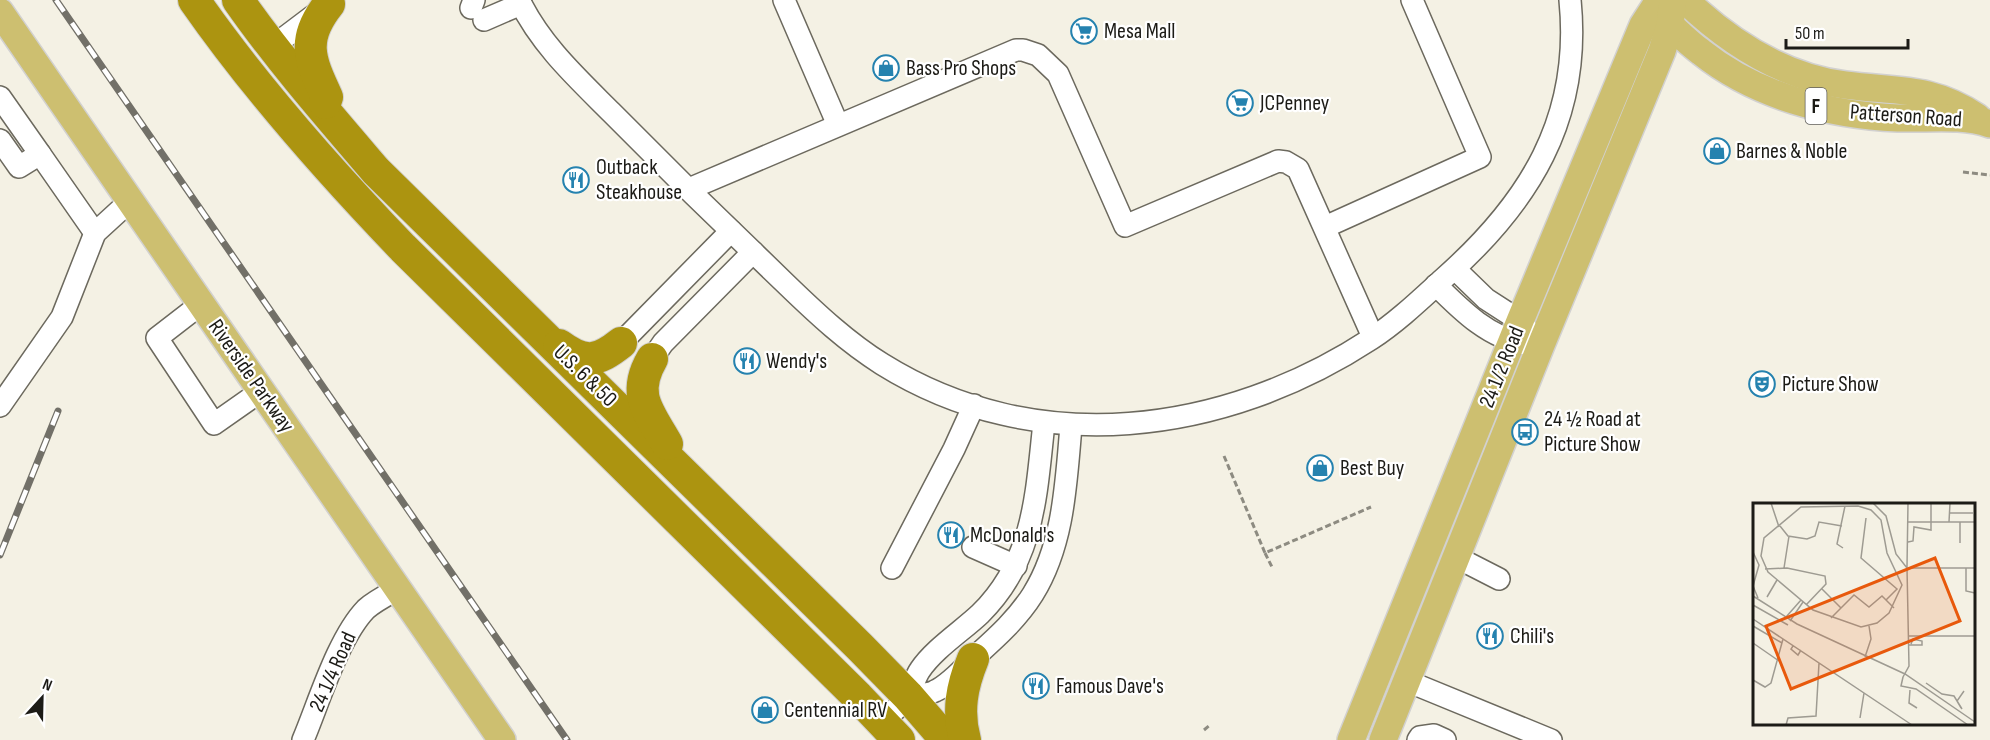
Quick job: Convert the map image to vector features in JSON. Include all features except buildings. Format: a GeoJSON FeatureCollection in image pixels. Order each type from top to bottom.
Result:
{"type":"FeatureCollection","features":[{"type":"Feature","properties":{"kind":"highway"},"geometry":{"type":"LineString","coordinates":[[168,0],[236,77],[331,172]]}},
{"type":"Feature","properties":{"kind":"highway","name":"U.S. 6 & 50"},"geometry":{"type":"LineString","coordinates":[[194,0],[254,82],[331,172],[403,248],[891,730]]}},
{"type":"Feature","properties":{"kind":"highway"},"geometry":{"type":"LineString","coordinates":[[211,0],[247,43],[263,48],[272,47]]}},
{"type":"Feature","properties":{"kind":"highway","name":"U.S. 6 & 50"},"geometry":{"type":"LineString","coordinates":[[238,0],[272,47],[323,110],[384,178],[908,696],[946,740]]}},
{"type":"Feature","properties":{"kind":"highway"},"geometry":{"type":"LineString","coordinates":[[323,110],[327,97],[316,74],[311,51],[311,37],[313,26],[331,2]]}},
{"type":"Feature","properties":{"kind":"highway"},"geometry":{"type":"LineString","coordinates":[[537,330],[567,351],[584,359],[597,359],[621,343]]}},
{"type":"Feature","properties":{"kind":"highway"},"geometry":{"type":"LineString","coordinates":[[652,360],[643,377],[641,392],[652,417],[685,476]]}},
{"type":"Feature","properties":{"kind":"highway"},"geometry":{"type":"LineString","coordinates":[[965,740],[960,715],[961,697],[964,680],[973,659]]}},
{"type":"Feature","properties":{"kind":"main road","name":"Patterson Road"},"geometry":{"type":"LineString","coordinates":[[1685,0],[1717,28],[1756,54],[1788,71],[1845,85],[1921,92],[1962,107],[1987,123]]}},
{"type":"Feature","properties":{"kind":"main road","name":"Patterson Road"},"geometry":{"type":"LineString","coordinates":[[1661,7],[1702,54],[1730,72],[1789,99],[1843,112],[1987,123]]}},
{"type":"Feature","properties":{"kind":"main road","name":"24 1/2 Road"},"geometry":{"type":"LineString","coordinates":[[1351,740],[1516,331],[1643,25],[1661,7]]}},
{"type":"Feature","properties":{"kind":"main road","name":"24 1/2 Road"},"geometry":{"type":"LineString","coordinates":[[1383,740],[1541,345],[1662,51],[1661,7]]}},
{"type":"Feature","properties":{"kind":"main road","name":"Riverside Parkway"},"geometry":{"type":"LineString","coordinates":[[0,12],[502,740]]}},
{"type":"Feature","properties":{"kind":"main road"},"geometry":{"type":"LineString","coordinates":[[1407,681],[1401,672],[1401,651],[1420,588],[1423,562]]}},
{"type":"Feature","properties":{"kind":"main road"},"geometry":{"type":"LineString","coordinates":[[1373,740],[1389,684],[1389,674],[1382,663]]}},
{"type":"Feature","properties":{"kind":"street"},"geometry":{"type":"LineString","coordinates":[[784,0],[838,126]]}},
{"type":"Feature","properties":{"kind":"street"},"geometry":{"type":"LineString","coordinates":[[1325,227],[1480,157],[1413,0]]}},
{"type":"Feature","properties":{"kind":"street"},"geometry":{"type":"LineString","coordinates":[[476,10],[520,2],[539,35],[555,55],[731,231],[829,324],[867,354],[915,382],[974,405],[1044,423],[1071,426],[1140,424],[1179,418],[1219,408],[1263,393],[1337,359],[1373,338],[1436,285],[1503,219],[1533,178],[1551,140],[1566,91],[1572,33],[1570,0]]}},
{"type":"Feature","properties":{"kind":"street"},"geometry":{"type":"LineString","coordinates":[[272,47],[331,2]]}},
{"type":"Feature","properties":{"kind":"street"},"geometry":{"type":"LineString","coordinates":[[689,189],[1016,50],[1023,50],[1046,61],[1063,83],[1125,226],[1278,162],[1286,162],[1298,169],[1373,338]]}},
{"type":"Feature","properties":{"kind":"street"},"geometry":{"type":"LineString","coordinates":[[0,97],[95,233]]}},
{"type":"Feature","properties":{"kind":"street"},"geometry":{"type":"LineString","coordinates":[[0,140],[19,167],[40,154]]}},
{"type":"Feature","properties":{"kind":"street"},"geometry":{"type":"LineString","coordinates":[[0,406],[62,317],[95,233],[130,201]]}},
{"type":"Feature","properties":{"kind":"street"},"geometry":{"type":"LineString","coordinates":[[621,343],[731,231]]}},
{"type":"Feature","properties":{"kind":"street"},"geometry":{"type":"LineString","coordinates":[[652,360],[663,343],[753,252]]}},
{"type":"Feature","properties":{"kind":"street"},"geometry":{"type":"LineString","coordinates":[[1455,268],[1516,331],[1541,345]]}},
{"type":"Feature","properties":{"kind":"street"},"geometry":{"type":"LineString","coordinates":[[1436,285],[1471,318],[1493,332],[1516,331]]}},
{"type":"Feature","properties":{"kind":"street"},"geometry":{"type":"LineString","coordinates":[[201,304],[157,338],[214,424],[261,391]]}},
{"type":"Feature","properties":{"kind":"street"},"geometry":{"type":"LineString","coordinates":[[892,568],[954,449],[974,405]]}},
{"type":"Feature","properties":{"kind":"street"},"geometry":{"type":"LineString","coordinates":[[891,730],[920,669],[981,613],[1012,573],[1029,529],[1034,506],[1044,423]]}},
{"type":"Feature","properties":{"kind":"street"},"geometry":{"type":"LineString","coordinates":[[908,696],[935,691],[1001,633],[1032,595],[1050,560],[1057,536],[1062,511],[1071,426]]}},
{"type":"Feature","properties":{"kind":"street"},"geometry":{"type":"LineString","coordinates":[[973,547],[1012,573],[1032,595]]}},
{"type":"Feature","properties":{"kind":"street"},"geometry":{"type":"LineString","coordinates":[[1456,557],[1499,579]]}},
{"type":"Feature","properties":{"kind":"street","name":"24 1/4 Road"},"geometry":{"type":"LineString","coordinates":[[303,740],[344,640],[354,624],[368,608],[398,589]]}},
{"type":"Feature","properties":{"kind":"street"},"geometry":{"type":"LineString","coordinates":[[1407,681],[1551,740]]}},
{"type":"Feature","properties":{"kind":"street"},"geometry":{"type":"LineString","coordinates":[[1418,740],[1420,737],[1434,735],[1445,740]]}},
{"type":"Feature","properties":{"kind":"path"},"geometry":{"type":"LineString","coordinates":[[1963,172],[1990,175]]}},
{"type":"Feature","properties":{"kind":"path"},"geometry":{"type":"LineString","coordinates":[[1224,456],[1272,567]]}},
{"type":"Feature","properties":{"kind":"path"},"geometry":{"type":"LineString","coordinates":[[1245,505],[1250,503]]}},
{"type":"Feature","properties":{"kind":"path"},"geometry":{"type":"LineString","coordinates":[[1265,553],[1371,507]]}},
{"type":"Feature","properties":{"kind":"path"},"geometry":{"type":"LineString","coordinates":[[1204,730],[1210,725]]}},
{"type":"Feature","properties":{"kind":"railway"},"geometry":{"type":"LineString","coordinates":[[56,0],[567,740]]}},
{"type":"Feature","properties":{"kind":"railway"},"geometry":{"type":"LineString","coordinates":[[0,555],[58,411]]}},
{"type":"Feature","properties":{"kind":"place","name":"Mesa Mall"},"geometry":{"type":"Point","coordinates":[1084,31]}},
{"type":"Feature","properties":{"kind":"place","name":"Bass Pro Shops"},"geometry":{"type":"Point","coordinates":[886,68]}},
{"type":"Feature","properties":{"kind":"place","name":"JCPenney"},"geometry":{"type":"Point","coordinates":[1240,103]}},
{"type":"Feature","properties":{"kind":"place","name":"Barnes & Noble"},"geometry":{"type":"Point","coordinates":[1717,151]}},
{"type":"Feature","properties":{"kind":"place","name":"Outback Steakhouse"},"geometry":{"type":"Point","coordinates":[576,180]}},
{"type":"Feature","properties":{"kind":"place","name":"Wendy's"},"geometry":{"type":"Point","coordinates":[747,361]}},
{"type":"Feature","properties":{"kind":"place","name":"Picture Show"},"geometry":{"type":"Point","coordinates":[1762,384]}},
{"type":"Feature","properties":{"kind":"place","name":"24 ½ Road at Picture Show"},"geometry":{"type":"Point","coordinates":[1525,432]}},
{"type":"Feature","properties":{"kind":"place","name":"Best Buy"},"geometry":{"type":"Point","coordinates":[1320,468]}},
{"type":"Feature","properties":{"kind":"place","name":"McDonald's"},"geometry":{"type":"Point","coordinates":[951,535]}},
{"type":"Feature","properties":{"kind":"place","name":"Chili's"},"geometry":{"type":"Point","coordinates":[1490,636]}},
{"type":"Feature","properties":{"kind":"place","name":"Famous Dave's"},"geometry":{"type":"Point","coordinates":[1036,686]}},
{"type":"Feature","properties":{"kind":"place","name":"Centennial RV"},"geometry":{"type":"Point","coordinates":[765,710]}}]}
